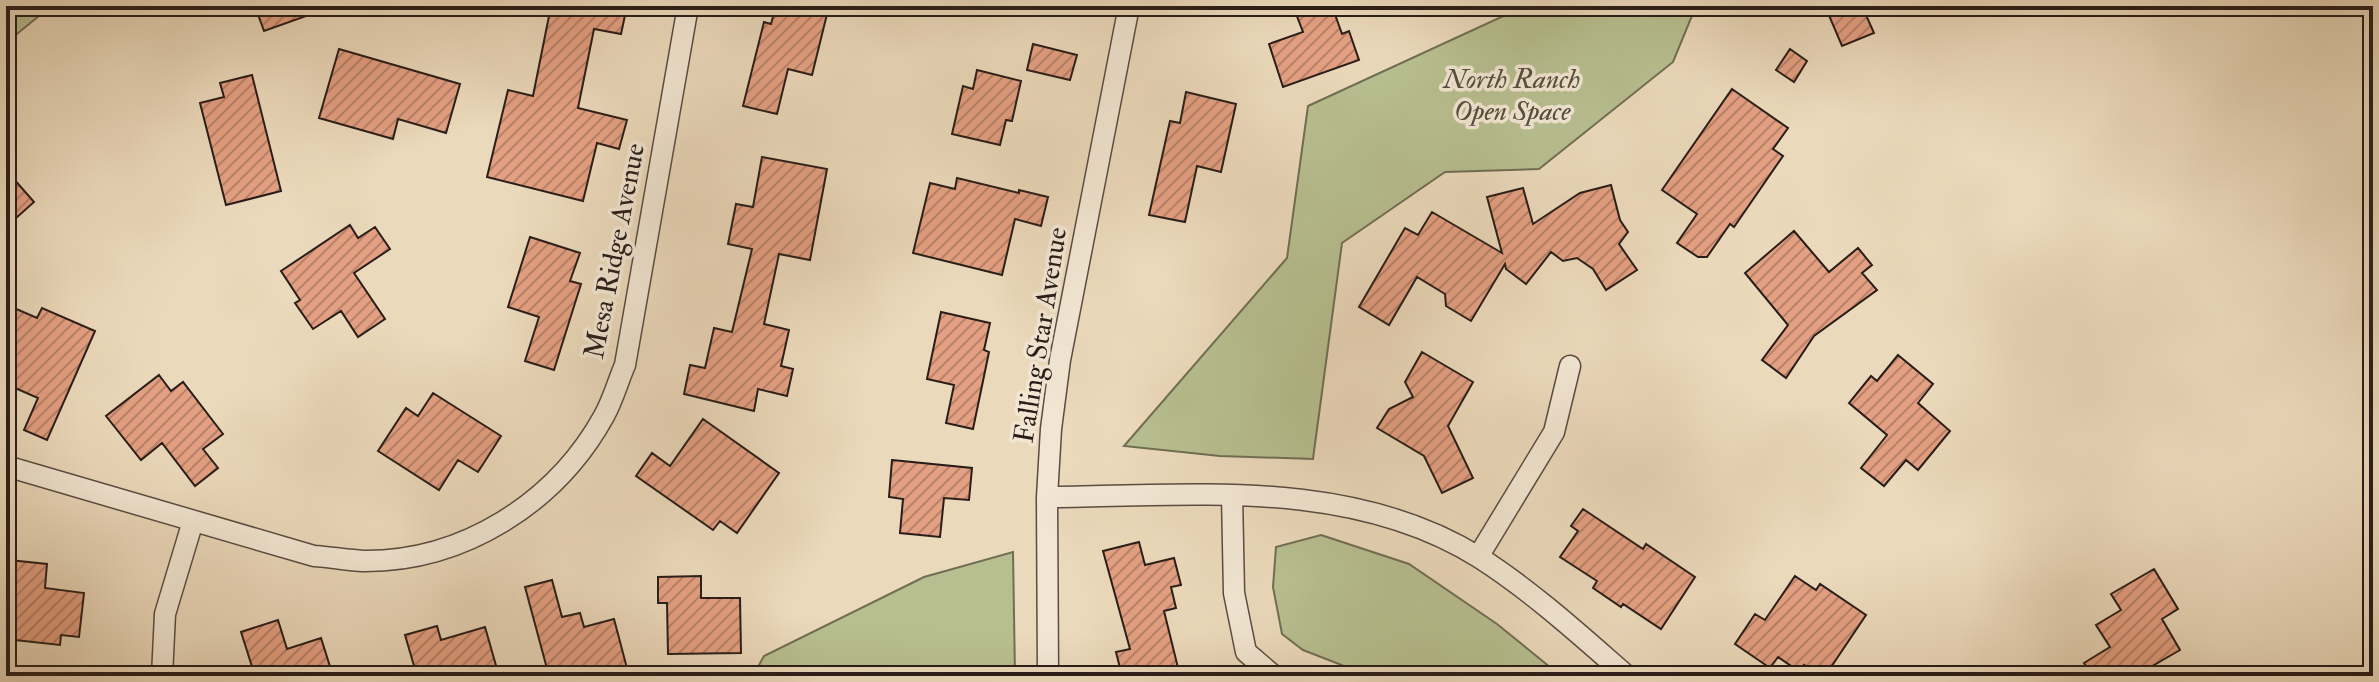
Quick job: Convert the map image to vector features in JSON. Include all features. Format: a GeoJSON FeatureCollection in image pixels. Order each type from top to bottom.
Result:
{"type":"FeatureCollection","features":[{"type":"Feature","properties":{"kind":"street","name":"Mesa Ridge Avenue"},"geometry":{"type":"LineString","coordinates":[[6,466],[314,556],[362,561],[404,558],[451,547],[495,527],[531,503],[567,470],[604,415],[625,365],[688,6]]}},
{"type":"Feature","properties":{"kind":"street","name":"Falling Star Avenue"},"geometry":{"type":"LineString","coordinates":[[1048,676],[1047,497],[1051,429],[1060,360],[1129,6]]}},
{"type":"Feature","properties":{"kind":"street"},"geometry":{"type":"LineString","coordinates":[[1478,557],[1554,432],[1570,366]]}},
{"type":"Feature","properties":{"kind":"street"},"geometry":{"type":"LineString","coordinates":[[1047,497],[1232,495],[1301,498],[1356,508],[1413,526],[1478,557],[1537,600],[1627,676]]}},
{"type":"Feature","properties":{"kind":"street"},"geometry":{"type":"LineString","coordinates":[[1232,495],[1234,593],[1246,652],[1274,676]]}},
{"type":"Feature","properties":{"kind":"street"},"geometry":{"type":"LineString","coordinates":[[162,676],[165,614],[193,521]]}},
{"type":"Feature","properties":{"kind":"green space"},"geometry":{"type":"Polygon","coordinates":[[[6,6],[51,6],[6,43],[6,6]]]}},
{"type":"Feature","properties":{"kind":"green space","name":"North Ranch Open Space"},"geometry":{"type":"Polygon","coordinates":[[[1525,6],[1696,6],[1673,62],[1539,169],[1445,172],[1342,243],[1313,459],[1220,456],[1124,446],[1287,258],[1308,106],[1525,6]]]}},
{"type":"Feature","properties":{"kind":"green space"},"geometry":{"type":"Polygon","coordinates":[[[1321,535],[1409,564],[1497,624],[1561,676],[1358,676],[1352,669],[1303,650],[1282,634],[1273,587],[1276,547],[1321,535]]]}},
{"type":"Feature","properties":{"kind":"green space"},"geometry":{"type":"Polygon","coordinates":[[[1013,552],[1015,676],[753,676],[764,656],[924,577],[1013,552]]]}},
{"type":"Feature","properties":{"kind":"building"},"geometry":{"type":"Polygon","coordinates":[[[255,6],[325,6],[326,9],[264,31],[255,6]]]}},
{"type":"Feature","properties":{"kind":"building"},"geometry":{"type":"Polygon","coordinates":[[[551,6],[627,6],[621,34],[594,29],[578,108],[627,120],[619,149],[597,143],[583,201],[487,177],[508,90],[533,96],[551,6]]]}},
{"type":"Feature","properties":{"kind":"building"},"geometry":{"type":"Polygon","coordinates":[[[776,6],[829,6],[812,75],[788,69],[777,114],[743,106],[764,22],[771,24],[776,6]]]}},
{"type":"Feature","properties":{"kind":"building"},"geometry":{"type":"Polygon","coordinates":[[[1293,6],[1332,6],[1342,34],[1349,31],[1359,60],[1283,87],[1269,44],[1303,32],[1293,6]]]}},
{"type":"Feature","properties":{"kind":"building"},"geometry":{"type":"Polygon","coordinates":[[[1825,6],[1862,6],[1874,33],[1842,46],[1825,6]]]}},
{"type":"Feature","properties":{"kind":"building"},"geometry":{"type":"Polygon","coordinates":[[[1033,44],[1077,55],[1070,80],[1027,70],[1033,44]]]}},
{"type":"Feature","properties":{"kind":"building"},"geometry":{"type":"Polygon","coordinates":[[[339,49],[460,84],[446,133],[398,119],[393,139],[319,118],[339,49]]]}},
{"type":"Feature","properties":{"kind":"building"},"geometry":{"type":"Polygon","coordinates":[[[1790,49],[1807,61],[1794,82],[1776,70],[1790,49]]]}},
{"type":"Feature","properties":{"kind":"building"},"geometry":{"type":"Polygon","coordinates":[[[977,70],[1021,81],[1012,121],[1006,120],[1000,145],[952,134],[963,86],[973,89],[977,70]]]}},
{"type":"Feature","properties":{"kind":"building"},"geometry":{"type":"Polygon","coordinates":[[[252,75],[281,191],[226,205],[200,103],[224,97],[220,83],[252,75]]]}},
{"type":"Feature","properties":{"kind":"building"},"geometry":{"type":"Polygon","coordinates":[[[1732,89],[1788,128],[1773,149],[1783,156],[1734,227],[1730,224],[1707,257],[1698,257],[1677,243],[1697,214],[1662,190],[1732,89]]]}},
{"type":"Feature","properties":{"kind":"building"},"geometry":{"type":"Polygon","coordinates":[[[1186,92],[1236,104],[1221,172],[1197,166],[1185,222],[1149,215],[1170,121],[1180,123],[1186,92]]]}},
{"type":"Feature","properties":{"kind":"building"},"geometry":{"type":"Polygon","coordinates":[[[762,157],[827,169],[810,260],[779,254],[764,324],[789,330],[781,366],[793,369],[787,396],[758,389],[754,411],[684,394],[690,365],[705,368],[714,328],[732,332],[752,249],[728,244],[736,204],[753,207],[762,157]]]}},
{"type":"Feature","properties":{"kind":"building"},"geometry":{"type":"Polygon","coordinates":[[[6,170],[34,202],[6,227],[6,170]]]}},
{"type":"Feature","properties":{"kind":"building"},"geometry":{"type":"Polygon","coordinates":[[[957,178],[1048,197],[1041,226],[1015,219],[1002,275],[913,253],[930,183],[955,189],[957,178]]]}},
{"type":"Feature","properties":{"kind":"building"},"geometry":{"type":"Polygon","coordinates":[[[1611,185],[1620,220],[1628,232],[1619,244],[1637,270],[1606,290],[1593,269],[1577,258],[1563,261],[1551,252],[1526,284],[1506,269],[1505,264],[1471,321],[1446,306],[1445,294],[1417,277],[1389,325],[1359,307],[1405,228],[1418,235],[1432,212],[1502,253],[1487,197],[1523,188],[1533,224],[1580,193],[1611,185]]]}},
{"type":"Feature","properties":{"kind":"building"},"geometry":{"type":"Polygon","coordinates":[[[350,225],[358,238],[375,227],[390,249],[354,273],[385,319],[358,337],[341,311],[313,329],[295,303],[300,300],[281,271],[350,225]]]}},
{"type":"Feature","properties":{"kind":"building"},"geometry":{"type":"Polygon","coordinates":[[[1794,231],[1829,272],[1858,248],[1872,265],[1862,273],[1877,290],[1814,336],[1786,378],[1762,360],[1788,325],[1745,273],[1794,231]]]}},
{"type":"Feature","properties":{"kind":"building"},"geometry":{"type":"Polygon","coordinates":[[[530,237],[580,253],[570,281],[581,284],[554,370],[525,361],[539,317],[508,307],[530,237]]]}},
{"type":"Feature","properties":{"kind":"building"},"geometry":{"type":"Polygon","coordinates":[[[14,308],[37,318],[42,308],[95,331],[47,440],[24,430],[38,398],[6,384],[6,327],[14,308]]]}},
{"type":"Feature","properties":{"kind":"building"},"geometry":{"type":"Polygon","coordinates":[[[941,312],[990,323],[984,350],[989,352],[973,429],[946,423],[954,385],[927,379],[941,312]]]}},
{"type":"Feature","properties":{"kind":"building"},"geometry":{"type":"Polygon","coordinates":[[[1422,352],[1473,382],[1448,426],[1473,478],[1442,493],[1424,456],[1377,428],[1389,409],[1413,397],[1405,382],[1422,352]]]}},
{"type":"Feature","properties":{"kind":"building"},"geometry":{"type":"Polygon","coordinates":[[[1898,355],[1933,384],[1918,403],[1950,431],[1918,470],[1906,460],[1884,486],[1861,468],[1887,435],[1849,403],[1871,376],[1877,381],[1898,355]]]}},
{"type":"Feature","properties":{"kind":"building"},"geometry":{"type":"Polygon","coordinates":[[[159,375],[171,391],[183,382],[223,434],[203,449],[218,468],[195,486],[162,443],[141,460],[106,416],[159,375]]]}},
{"type":"Feature","properties":{"kind":"building"},"geometry":{"type":"Polygon","coordinates":[[[433,393],[501,436],[478,472],[458,460],[439,490],[378,451],[406,408],[418,416],[433,393]]]}},
{"type":"Feature","properties":{"kind":"building"},"geometry":{"type":"Polygon","coordinates":[[[703,419],[779,473],[737,533],[720,521],[713,530],[636,476],[652,453],[670,466],[703,419]]]}},
{"type":"Feature","properties":{"kind":"building"},"geometry":{"type":"Polygon","coordinates":[[[892,460],[972,468],[969,500],[944,498],[940,537],[900,533],[903,499],[889,497],[892,460]]]}},
{"type":"Feature","properties":{"kind":"building"},"geometry":{"type":"Polygon","coordinates":[[[1583,509],[1643,549],[1646,544],[1695,577],[1661,629],[1593,588],[1597,581],[1560,557],[1578,531],[1571,526],[1583,509]]]}},
{"type":"Feature","properties":{"kind":"building"},"geometry":{"type":"Polygon","coordinates":[[[1139,542],[1145,565],[1174,558],[1181,585],[1171,587],[1176,608],[1164,611],[1180,676],[1122,676],[1116,652],[1130,649],[1103,551],[1139,542]]]}},
{"type":"Feature","properties":{"kind":"building"},"geometry":{"type":"Polygon","coordinates":[[[9,560],[47,564],[45,588],[84,593],[79,637],[61,635],[60,645],[6,639],[9,560]]]}},
{"type":"Feature","properties":{"kind":"building"},"geometry":{"type":"Polygon","coordinates":[[[2154,569],[2178,609],[2162,619],[2180,650],[2135,676],[2092,676],[2084,663],[2110,647],[2096,625],[2121,610],[2111,594],[2154,569]]]}},
{"type":"Feature","properties":{"kind":"building"},"geometry":{"type":"Polygon","coordinates":[[[701,576],[701,598],[740,598],[741,653],[668,654],[667,603],[658,603],[658,577],[701,576]]]}},
{"type":"Feature","properties":{"kind":"building"},"geometry":{"type":"Polygon","coordinates":[[[1795,576],[1816,590],[1820,584],[1866,615],[1825,676],[1804,665],[1800,672],[1778,657],[1770,668],[1735,644],[1755,614],[1765,620],[1795,576]]]}},
{"type":"Feature","properties":{"kind":"building"},"geometry":{"type":"Polygon","coordinates":[[[552,580],[562,617],[580,613],[584,627],[614,619],[628,672],[613,676],[549,676],[525,587],[552,580]]]}},
{"type":"Feature","properties":{"kind":"building"},"geometry":{"type":"Polygon","coordinates":[[[278,620],[287,649],[321,638],[333,676],[255,676],[241,632],[278,620]]]}},
{"type":"Feature","properties":{"kind":"building"},"geometry":{"type":"Polygon","coordinates":[[[437,626],[441,640],[485,627],[499,676],[417,676],[405,635],[437,626]]]}}]}
